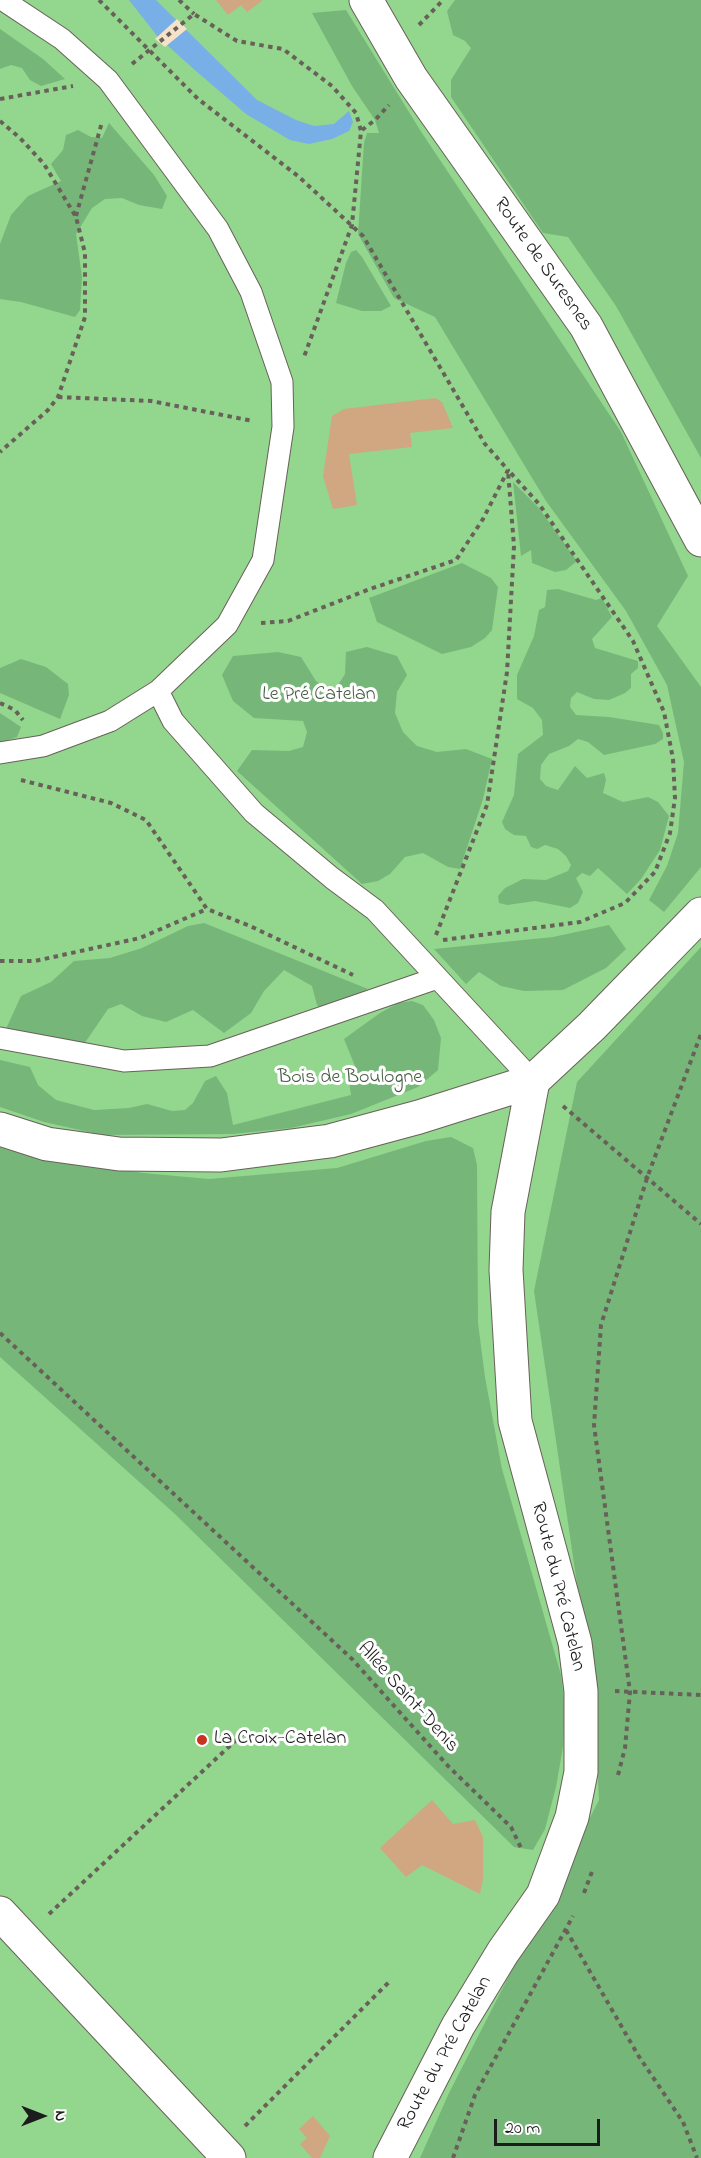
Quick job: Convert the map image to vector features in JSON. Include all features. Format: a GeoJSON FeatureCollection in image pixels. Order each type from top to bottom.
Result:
{"type":"FeatureCollection","features":[{"type":"Feature","properties":{"kind":"street","name":"Route de Suresnes"},"geometry":{"type":"LineString","coordinates":[[366,0],[411,78],[586,326],[701,540]]}},
{"type":"Feature","properties":{"kind":"street"},"geometry":{"type":"LineString","coordinates":[[0,1129],[47,1144],[118,1154],[221,1155],[330,1141],[419,1117],[533,1081],[592,1026],[701,914]]}},
{"type":"Feature","properties":{"kind":"street","name":"Route du Pré Catelan"},"geometry":{"type":"LineString","coordinates":[[390,2158],[458,2026],[503,1952],[543,1895],[572,1817],[581,1772],[581,1691],[575,1643],[515,1421],[506,1270],[508,1212],[533,1081]]}},
{"type":"Feature","properties":{"kind":"street"},"geometry":{"type":"LineString","coordinates":[[0,1913],[225,2154]]}},
{"type":"Feature","properties":{"kind":"lane"},"geometry":{"type":"LineString","coordinates":[[0,753],[43,746],[110,721],[158,691],[227,625],[263,560],[284,427],[282,382],[251,292],[218,229],[108,80],[62,39],[3,0]]}},
{"type":"Feature","properties":{"kind":"lane"},"geometry":{"type":"LineString","coordinates":[[158,691],[172,721],[254,813],[332,878],[375,910],[533,1081]]}},
{"type":"Feature","properties":{"kind":"lane"},"geometry":{"type":"LineString","coordinates":[[0,1038],[124,1062],[210,1056],[437,978]]}},
{"type":"Feature","properties":{"kind":"path"},"geometry":{"type":"LineString","coordinates":[[99,0],[198,99],[298,176],[363,236],[485,444],[539,504],[633,641],[664,712],[673,759],[675,798],[670,833],[655,872],[625,903],[580,922],[434,941],[487,805],[507,660],[514,546],[508,470]]}},
{"type":"Feature","properties":{"kind":"path"},"geometry":{"type":"LineString","coordinates":[[180,0],[194,14],[237,41],[283,49],[332,86],[361,124],[352,225],[304,358],[282,382]]}},
{"type":"Feature","properties":{"kind":"path"},"geometry":{"type":"LineString","coordinates":[[157,45],[194,14]]}},
{"type":"Feature","properties":{"kind":"path"},"geometry":{"type":"LineString","coordinates":[[76,217],[105,113],[108,80]]}},
{"type":"Feature","properties":{"kind":"path"},"geometry":{"type":"LineString","coordinates":[[0,122],[20,138],[44,164],[76,217],[85,253],[85,317],[58,397],[48,410],[0,452]]}},
{"type":"Feature","properties":{"kind":"path"},"geometry":{"type":"LineString","coordinates":[[58,397],[151,401],[284,427]]}},
{"type":"Feature","properties":{"kind":"path"},"geometry":{"type":"LineString","coordinates":[[227,625],[288,621],[369,589],[456,560],[483,519],[508,470]]}},
{"type":"Feature","properties":{"kind":"path"},"geometry":{"type":"LineString","coordinates":[[15,779],[111,803],[146,820],[207,909],[395,993]]}},
{"type":"Feature","properties":{"kind":"path"},"geometry":{"type":"LineString","coordinates":[[0,961],[35,961],[140,938],[207,909]]}},
{"type":"Feature","properties":{"kind":"path"},"geometry":{"type":"LineString","coordinates":[[533,1081],[701,1224]]}},
{"type":"Feature","properties":{"kind":"path","name":"Allée Saint-Denis"},"geometry":{"type":"LineString","coordinates":[[0,1333],[352,1659],[448,1766],[511,1827],[543,1895],[638,2055],[683,2122],[696,2158]]}},
{"type":"Feature","properties":{"kind":"path"},"geometry":{"type":"LineString","coordinates":[[581,1691],[701,1695]]}},
{"type":"Feature","properties":{"kind":"path"},"geometry":{"type":"LineString","coordinates":[[24,1938],[248,1729]]}},
{"type":"Feature","properties":{"kind":"path"},"geometry":{"type":"LineString","coordinates":[[225,2154],[391,1980]]}},
{"type":"Feature","properties":{"kind":"green space","name":"Bois de Boulogne"},"geometry":{"type":"Polygon","coordinates":[[[0,0],[701,0],[701,2158],[0,2158],[0,0]]]}},
{"type":"Feature","properties":{"kind":"green space"},"geometry":{"type":"Polygon","coordinates":[[[455,0],[701,0],[701,458],[616,306],[568,237],[543,233],[451,97],[451,80],[471,48],[465,41],[453,35],[447,11],[455,0]]]}},
{"type":"Feature","properties":{"kind":"green space"},"geometry":{"type":"Polygon","coordinates":[[[346,10],[420,130],[621,432],[688,576],[657,626],[701,687],[701,867],[664,912],[649,900],[667,866],[678,833],[684,762],[667,685],[626,611],[546,501],[435,317],[394,298],[358,234],[364,143],[367,133],[379,133],[375,120],[352,86],[312,13],[346,10]]]}},
{"type":"Feature","properties":{"kind":"green space"},"geometry":{"type":"Polygon","coordinates":[[[0,29],[43,59],[65,79],[41,86],[30,80],[22,68],[11,65],[0,69],[0,29]]]}},
{"type":"Feature","properties":{"kind":"green space"},"geometry":{"type":"Polygon","coordinates":[[[109,123],[154,175],[167,196],[162,209],[139,205],[122,198],[105,199],[92,208],[76,234],[82,277],[80,310],[75,317],[21,302],[0,299],[0,244],[11,215],[28,196],[61,181],[51,164],[63,150],[66,135],[78,130],[91,137],[102,138],[109,123]]]}},
{"type":"Feature","properties":{"kind":"green space"},"geometry":{"type":"Polygon","coordinates":[[[356,250],[391,306],[381,311],[362,311],[336,303],[346,263],[351,252],[356,250]]]}},
{"type":"Feature","properties":{"kind":"green space"},"geometry":{"type":"Polygon","coordinates":[[[513,482],[538,507],[577,561],[566,570],[555,572],[532,563],[531,550],[521,556],[513,482]]]}},
{"type":"Feature","properties":{"kind":"green space"},"geometry":{"type":"Polygon","coordinates":[[[462,563],[491,578],[498,587],[492,630],[485,638],[471,647],[442,654],[377,622],[369,598],[462,563]]]}},
{"type":"Feature","properties":{"kind":"green space"},"geometry":{"type":"Polygon","coordinates":[[[558,589],[596,600],[602,598],[612,617],[592,639],[595,648],[638,661],[638,668],[631,674],[631,688],[625,693],[609,700],[594,699],[577,692],[571,698],[570,707],[576,715],[609,717],[659,725],[663,739],[655,744],[604,755],[588,742],[578,739],[569,746],[549,754],[541,765],[540,779],[546,786],[558,790],[575,766],[587,778],[604,773],[606,780],[603,793],[623,802],[648,797],[658,802],[669,816],[660,850],[641,879],[627,894],[598,868],[590,876],[582,873],[576,878],[583,892],[578,903],[570,908],[535,901],[507,905],[499,903],[498,896],[505,888],[523,879],[546,880],[568,871],[571,865],[558,849],[545,845],[537,849],[531,847],[526,836],[514,835],[505,829],[502,822],[514,795],[518,754],[543,735],[542,720],[533,708],[517,699],[517,675],[534,636],[539,610],[545,607],[547,590],[558,589]]]}},
{"type":"Feature","properties":{"kind":"green space","name":"Le Pré Catelan"},"geometry":{"type":"Polygon","coordinates":[[[367,647],[397,656],[407,675],[397,692],[395,713],[403,732],[417,746],[437,752],[466,749],[492,759],[483,799],[460,869],[448,867],[423,853],[405,857],[390,874],[378,881],[362,884],[237,771],[252,750],[289,751],[303,747],[307,732],[303,721],[254,718],[233,701],[222,675],[233,656],[278,652],[301,657],[316,681],[333,693],[345,674],[346,652],[367,647]]]}},
{"type":"Feature","properties":{"kind":"green space"},"geometry":{"type":"Polygon","coordinates":[[[21,659],[46,667],[68,684],[69,695],[60,719],[0,693],[0,668],[21,659]]]}},
{"type":"Feature","properties":{"kind":"green space"},"geometry":{"type":"Polygon","coordinates":[[[0,713],[21,727],[17,737],[0,743],[0,713]]]}},
{"type":"Feature","properties":{"kind":"green space"},"geometry":{"type":"Polygon","coordinates":[[[204,923],[368,989],[326,1012],[317,1005],[312,986],[284,970],[264,991],[251,1013],[224,1033],[193,1010],[166,1022],[142,1016],[121,1004],[108,1009],[82,1047],[5,1031],[21,996],[51,982],[74,961],[110,958],[142,948],[188,926],[204,923]]]}},
{"type":"Feature","properties":{"kind":"green space"},"geometry":{"type":"Polygon","coordinates":[[[609,925],[626,949],[606,968],[563,990],[524,991],[501,986],[479,972],[466,984],[434,949],[553,937],[609,925]]]}},
{"type":"Feature","properties":{"kind":"green space"},"geometry":{"type":"Polygon","coordinates":[[[701,947],[701,2158],[420,2158],[449,2093],[599,1800],[594,1700],[534,1291],[577,1082],[701,947]]]}},
{"type":"Feature","properties":{"kind":"green space"},"geometry":{"type":"Polygon","coordinates":[[[412,1001],[423,1005],[434,1020],[441,1038],[438,1070],[418,1087],[351,1114],[291,1128],[233,1134],[102,1135],[44,1122],[0,1107],[0,1060],[30,1067],[38,1085],[56,1100],[94,1110],[129,1108],[147,1104],[172,1111],[185,1110],[193,1103],[205,1081],[216,1076],[227,1093],[233,1125],[351,1095],[348,1075],[357,1071],[344,1039],[380,1013],[398,1003],[412,1001]]]}},
{"type":"Feature","properties":{"kind":"green space"},"geometry":{"type":"Polygon","coordinates":[[[451,1137],[473,1148],[477,1165],[478,1323],[485,1377],[502,1469],[561,1675],[565,1707],[563,1747],[556,1787],[545,1829],[533,1850],[514,1847],[175,1514],[0,1357],[0,1143],[58,1159],[143,1173],[209,1179],[337,1168],[426,1141],[451,1137]]]}},
{"type":"Feature","properties":{"kind":"water"},"geometry":{"type":"Polygon","coordinates":[[[129,0],[156,0],[257,100],[296,120],[314,126],[334,124],[349,111],[353,122],[349,131],[332,139],[309,144],[290,140],[246,114],[158,37],[129,0]]]}},
{"type":"Feature","properties":{"kind":"pier"},"geometry":{"type":"Polygon","coordinates":[[[177,19],[187,29],[165,47],[155,39],[177,19]]]}},
{"type":"Feature","properties":{"kind":"building"},"geometry":{"type":"Polygon","coordinates":[[[216,0],[263,0],[247,12],[241,5],[228,15],[216,0]]]}},
{"type":"Feature","properties":{"kind":"building"},"geometry":{"type":"Polygon","coordinates":[[[435,398],[442,402],[453,428],[410,433],[412,447],[349,454],[357,505],[333,509],[323,476],[332,416],[344,409],[435,398]]]}},
{"type":"Feature","properties":{"kind":"building"},"geometry":{"type":"Polygon","coordinates":[[[432,1800],[453,1824],[475,1820],[483,1837],[483,1879],[480,1894],[422,1865],[406,1877],[380,1848],[432,1800]]]}},
{"type":"Feature","properties":{"kind":"building"},"geometry":{"type":"Polygon","coordinates":[[[313,2116],[330,2136],[320,2158],[312,2158],[300,2144],[307,2138],[299,2129],[313,2116]]]}},
{"type":"Feature","properties":{"kind":"place","name":"La Croix-Catelan"},"geometry":{"type":"Point","coordinates":[202,1740]}}]}
